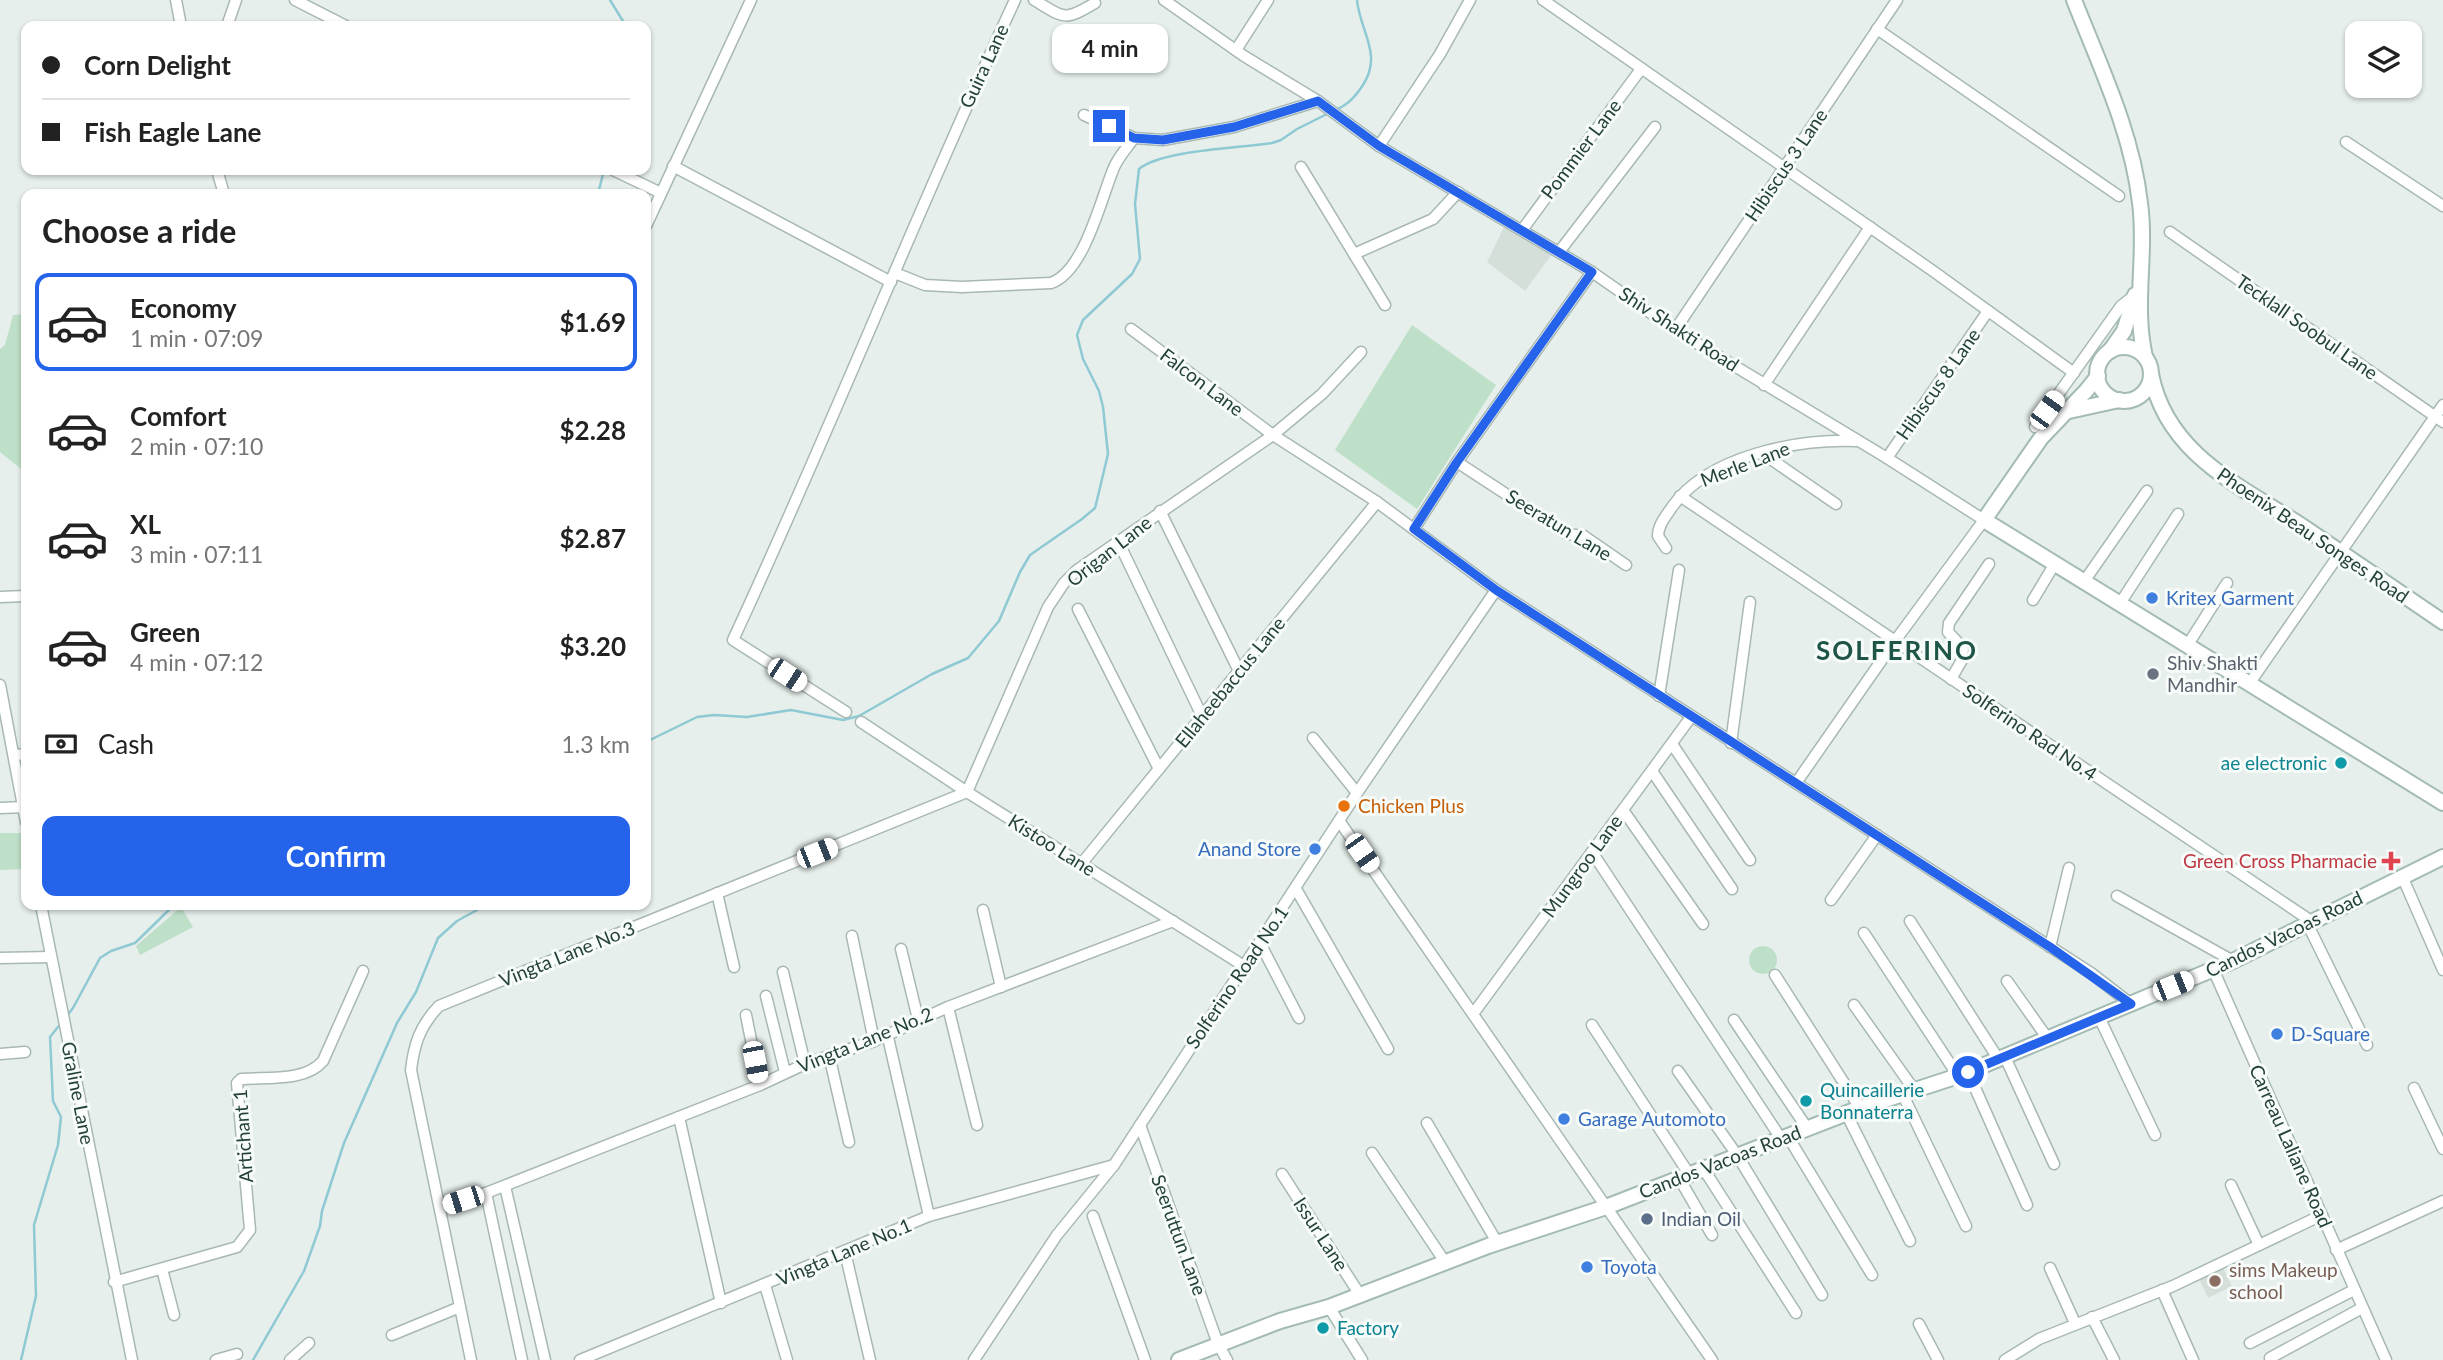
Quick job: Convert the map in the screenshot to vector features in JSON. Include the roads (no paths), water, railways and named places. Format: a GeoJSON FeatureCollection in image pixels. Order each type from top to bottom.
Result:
{"type":"FeatureCollection","features":[{"type":"Feature","properties":{"kind":"main road"},"geometry":{"type":"LineString","coordinates":[[2067,411],[2134,399],[2141,395],[2150,383],[2151,374],[2140,326],[2137,289],[2141,207],[2136,170],[2114,101],[2074,0]]}},
{"type":"Feature","properties":{"kind":"main road"},"geometry":{"type":"LineString","coordinates":[[2119,400],[2106,394],[2098,376],[2101,362],[2124,331],[2137,289]]}},
{"type":"Feature","properties":{"kind":"main road"},"geometry":{"type":"LineString","coordinates":[[2110,351],[2118,348],[2133,349],[2146,358]]}},
{"type":"Feature","properties":{"kind":"main road","name":"Phoenix Beau Songes Road"},"geometry":{"type":"LineString","coordinates":[[2151,374],[2158,403],[2169,423],[2186,444],[2217,472],[2443,622]]}},
{"type":"Feature","properties":{"kind":"main road"},"geometry":{"type":"LineString","coordinates":[[2098,376],[2052,424],[1984,520],[2443,803]]}},
{"type":"Feature","properties":{"kind":"main road","name":"Candos Vacoas Road"},"geometry":{"type":"LineString","coordinates":[[1179,1360],[1280,1321],[1329,1307],[1445,1262],[1606,1207],[1784,1136],[1963,1074],[2232,961],[2443,856]]}},
{"type":"Feature","properties":{"kind":"street"},"geometry":{"type":"LineString","coordinates":[[176,0],[180,21]]}},
{"type":"Feature","properties":{"kind":"street"},"geometry":{"type":"LineString","coordinates":[[229,21],[236,0]]}},
{"type":"Feature","properties":{"kind":"street"},"geometry":{"type":"LineString","coordinates":[[295,0],[336,21]]}},
{"type":"Feature","properties":{"kind":"street","name":"Guira Lane"},"geometry":{"type":"LineString","coordinates":[[846,712],[733,640],[954,132],[1015,0]]}},
{"type":"Feature","properties":{"kind":"street"},"geometry":{"type":"LineString","coordinates":[[1034,0],[1068,18],[1095,3]]}},
{"type":"Feature","properties":{"kind":"street"},"geometry":{"type":"LineString","coordinates":[[1236,51],[1268,0]]}},
{"type":"Feature","properties":{"kind":"street"},"geometry":{"type":"LineString","coordinates":[[1379,146],[1440,54],[1470,0]]}},
{"type":"Feature","properties":{"kind":"street"},"geometry":{"type":"LineString","coordinates":[[1543,0],[1870,227],[2074,373]]}},
{"type":"Feature","properties":{"kind":"street","name":"Hibiscus 3 Lane"},"geometry":{"type":"LineString","coordinates":[[1675,330],[1897,0]]}},
{"type":"Feature","properties":{"kind":"street"},"geometry":{"type":"LineString","coordinates":[[651,215],[747,2]]}},
{"type":"Feature","properties":{"kind":"street","name":"Shiv Shakti Road"},"geometry":{"type":"LineString","coordinates":[[1171,2],[1236,51],[1322,104],[1379,146],[1592,272],[1675,330],[1984,520]]}},
{"type":"Feature","properties":{"kind":"street"},"geometry":{"type":"LineString","coordinates":[[1877,29],[2119,196]]}},
{"type":"Feature","properties":{"kind":"street","name":"Pommier Lane"},"geometry":{"type":"LineString","coordinates":[[1522,230],[1641,69]]}},
{"type":"Feature","properties":{"kind":"street"},"geometry":{"type":"LineString","coordinates":[[1084,115],[1134,138],[1163,140],[1234,127],[1322,104]]}},
{"type":"Feature","properties":{"kind":"street"},"geometry":{"type":"LineString","coordinates":[[1559,252],[1655,127]]}},
{"type":"Feature","properties":{"kind":"street"},"geometry":{"type":"LineString","coordinates":[[673,166],[893,277],[925,285],[962,287],[1051,283],[1060,279],[1078,256],[1095,223],[1114,167],[1134,138]]}},
{"type":"Feature","properties":{"kind":"street"},"geometry":{"type":"LineString","coordinates":[[2346,142],[2443,206]]}},
{"type":"Feature","properties":{"kind":"street"},"geometry":{"type":"LineString","coordinates":[[1301,167],[1385,305]]}},
{"type":"Feature","properties":{"kind":"street"},"geometry":{"type":"LineString","coordinates":[[623,175],[661,193]]}},
{"type":"Feature","properties":{"kind":"street"},"geometry":{"type":"LineString","coordinates":[[1354,254],[1433,219],[1458,192]]}},
{"type":"Feature","properties":{"kind":"street"},"geometry":{"type":"LineString","coordinates":[[1764,385],[1870,227]]}},
{"type":"Feature","properties":{"kind":"street","name":"Tecklall Soobul Lane"},"geometry":{"type":"LineString","coordinates":[[2170,232],[2439,419]]}},
{"type":"Feature","properties":{"kind":"street"},"geometry":{"type":"LineString","coordinates":[[1414,529],[1457,462],[1592,272]]}},
{"type":"Feature","properties":{"kind":"street"},"geometry":{"type":"LineString","coordinates":[[2035,427],[2121,306],[2137,289]]}},
{"type":"Feature","properties":{"kind":"street","name":"Hibiscus 8 Lane"},"geometry":{"type":"LineString","coordinates":[[1887,458],[1988,311]]}},
{"type":"Feature","properties":{"kind":"street","name":"Falcon Lane"},"geometry":{"type":"LineString","coordinates":[[1131,330],[1273,435],[1377,502],[1496,590],[2050,947],[2131,1004]]}},
{"type":"Feature","properties":{"kind":"street","name":"Origan Lane"},"geometry":{"type":"LineString","coordinates":[[967,792],[1048,607],[1064,583],[1077,570],[1160,511],[1273,435],[1322,394],[1361,352]]}},
{"type":"Feature","properties":{"kind":"street"},"geometry":{"type":"LineString","coordinates":[[2249,684],[2339,551],[2439,419],[2443,405]]}},
{"type":"Feature","properties":{"kind":"street","name":"Merle Lane"},"geometry":{"type":"LineString","coordinates":[[1680,496],[1695,482],[1726,466],[1762,453],[1799,443],[1856,440]]}},
{"type":"Feature","properties":{"kind":"street"},"geometry":{"type":"LineString","coordinates":[[1762,453],[1836,503]]}},
{"type":"Feature","properties":{"kind":"street","name":"Seeratun Lane"},"geometry":{"type":"LineString","coordinates":[[1457,462],[1567,534],[1584,536],[1626,565]]}},
{"type":"Feature","properties":{"kind":"street"},"geometry":{"type":"LineString","coordinates":[[2083,583],[2147,491]]}},
{"type":"Feature","properties":{"kind":"street"},"geometry":{"type":"LineString","coordinates":[[1666,548],[1660,541],[1658,531],[1680,496]]}},
{"type":"Feature","properties":{"kind":"street","name":"Solferino Rad No.4"},"geometry":{"type":"LineString","coordinates":[[1680,496],[2309,922]]}},
{"type":"Feature","properties":{"kind":"street","name":"Ellaheebaccus Lane"},"geometry":{"type":"LineString","coordinates":[[1082,863],[1377,502]]}},
{"type":"Feature","properties":{"kind":"street"},"geometry":{"type":"LineString","coordinates":[[1160,511],[1239,671]]}},
{"type":"Feature","properties":{"kind":"street"},"geometry":{"type":"LineString","coordinates":[[2119,605],[2178,514]]}},
{"type":"Feature","properties":{"kind":"street"},"geometry":{"type":"LineString","coordinates":[[1796,783],[1984,520]]}},
{"type":"Feature","properties":{"kind":"street"},"geometry":{"type":"LineString","coordinates":[[1118,541],[1202,716]]}},
{"type":"Feature","properties":{"kind":"street"},"geometry":{"type":"LineString","coordinates":[[1951,679],[1963,656],[1960,644],[1948,632],[1949,623],[1989,564]]}},
{"type":"Feature","properties":{"kind":"street"},"geometry":{"type":"LineString","coordinates":[[2033,600],[2054,565]]}},
{"type":"Feature","properties":{"kind":"street"},"geometry":{"type":"LineString","coordinates":[[1659,696],[1679,570]]}},
{"type":"Feature","properties":{"kind":"street"},"geometry":{"type":"LineString","coordinates":[[2187,646],[2227,583]]}},
{"type":"Feature","properties":{"kind":"street","name":"Solferino Road No.1"},"geometry":{"type":"LineString","coordinates":[[974,1360],[1057,1235],[1114,1165],[1357,793],[1496,590]]}},
{"type":"Feature","properties":{"kind":"street"},"geometry":{"type":"LineString","coordinates":[[0,597],[21,596]]}},
{"type":"Feature","properties":{"kind":"street"},"geometry":{"type":"LineString","coordinates":[[1731,743],[1750,602]]}},
{"type":"Feature","properties":{"kind":"street"},"geometry":{"type":"LineString","coordinates":[[1078,609],[1159,769]]}},
{"type":"Feature","properties":{"kind":"street"},"geometry":{"type":"LineString","coordinates":[[0,685],[21,786]]}},
{"type":"Feature","properties":{"kind":"street","name":"Mungroo Lane"},"geometry":{"type":"LineString","coordinates":[[1473,1014],[1691,717]]}},
{"type":"Feature","properties":{"kind":"street","name":"Kistoo Lane"},"geometry":{"type":"LineString","coordinates":[[862,722],[967,792],[1244,966]]}},
{"type":"Feature","properties":{"kind":"street"},"geometry":{"type":"LineString","coordinates":[[1313,738],[1357,793]]}},
{"type":"Feature","properties":{"kind":"street"},"geometry":{"type":"LineString","coordinates":[[1672,744],[1750,860]]}},
{"type":"Feature","properties":{"kind":"street"},"geometry":{"type":"LineString","coordinates":[[15,755],[21,754]]}},
{"type":"Feature","properties":{"kind":"street"},"geometry":{"type":"LineString","coordinates":[[1652,771],[1732,889]]}},
{"type":"Feature","properties":{"kind":"street","name":"Vingta Lane No.3"},"geometry":{"type":"LineString","coordinates":[[440,1208],[414,1097],[411,1070],[414,1046],[424,1021],[439,1006],[967,792]]}},
{"type":"Feature","properties":{"kind":"street"},"geometry":{"type":"LineString","coordinates":[[0,808],[21,807]]}},
{"type":"Feature","properties":{"kind":"street"},"geometry":{"type":"LineString","coordinates":[[1623,810],[1703,924]]}},
{"type":"Feature","properties":{"kind":"street"},"geometry":{"type":"LineString","coordinates":[[1340,822],[1712,1360]]}},
{"type":"Feature","properties":{"kind":"street"},"geometry":{"type":"LineString","coordinates":[[1830,900],[1877,835]]}},
{"type":"Feature","properties":{"kind":"street"},"geometry":{"type":"LineString","coordinates":[[1592,852],[1784,1136],[1872,1275]]}},
{"type":"Feature","properties":{"kind":"street"},"geometry":{"type":"LineString","coordinates":[[2050,947],[2069,868]]}},
{"type":"Feature","properties":{"kind":"street"},"geometry":{"type":"LineString","coordinates":[[2402,876],[2443,970]]}},
{"type":"Feature","properties":{"kind":"street"},"geometry":{"type":"LineString","coordinates":[[1296,888],[1388,1049]]}},
{"type":"Feature","properties":{"kind":"street"},"geometry":{"type":"LineString","coordinates":[[717,893],[734,967]]}},
{"type":"Feature","properties":{"kind":"street"},"geometry":{"type":"LineString","coordinates":[[2117,896],[2232,961]]}},
{"type":"Feature","properties":{"kind":"street","name":"Graline Lane"},"geometry":{"type":"LineString","coordinates":[[42,910],[114,1282],[132,1360]]}},
{"type":"Feature","properties":{"kind":"street"},"geometry":{"type":"LineString","coordinates":[[983,910],[1001,987]]}},
{"type":"Feature","properties":{"kind":"street","name":"Vingta Lane No.2"},"geometry":{"type":"LineString","coordinates":[[440,1208],[505,1186],[760,1085],[828,1055],[874,1041],[948,1007],[1174,921]]}},
{"type":"Feature","properties":{"kind":"street"},"geometry":{"type":"LineString","coordinates":[[1910,921],[2002,1058],[2054,1164]]}},
{"type":"Feature","properties":{"kind":"street"},"geometry":{"type":"LineString","coordinates":[[2309,922],[2367,1045]]}},
{"type":"Feature","properties":{"kind":"street"},"geometry":{"type":"LineString","coordinates":[[1864,933],[1963,1074],[2027,1205]]}},
{"type":"Feature","properties":{"kind":"street"},"geometry":{"type":"LineString","coordinates":[[852,936],[874,1041]]}},
{"type":"Feature","properties":{"kind":"street"},"geometry":{"type":"LineString","coordinates":[[1260,943],[1299,1018]]}},
{"type":"Feature","properties":{"kind":"street"},"geometry":{"type":"LineString","coordinates":[[901,949],[918,1019]]}},
{"type":"Feature","properties":{"kind":"street"},"geometry":{"type":"LineString","coordinates":[[0,958],[51,957]]}},
{"type":"Feature","properties":{"kind":"street","name":"Carreau Laliane Road"},"geometry":{"type":"LineString","coordinates":[[2213,969],[2386,1360]]}},
{"type":"Feature","properties":{"kind":"street","name":"Artichant 1"},"geometry":{"type":"LineString","coordinates":[[114,1282],[237,1247],[250,1230],[237,1083],[241,1079],[299,1075],[314,1071],[323,1061],[363,971]]}},
{"type":"Feature","properties":{"kind":"street"},"geometry":{"type":"LineString","coordinates":[[783,972],[806,1064]]}},
{"type":"Feature","properties":{"kind":"street"},"geometry":{"type":"LineString","coordinates":[[1775,975],[1853,1111],[1910,1241]]}},
{"type":"Feature","properties":{"kind":"street"},"geometry":{"type":"LineString","coordinates":[[2007,981],[2048,1039]]}},
{"type":"Feature","properties":{"kind":"street"},"geometry":{"type":"LineString","coordinates":[[766,996],[785,1072]]}},
{"type":"Feature","properties":{"kind":"street"},"geometry":{"type":"LineString","coordinates":[[1854,1005],[1909,1093],[1966,1226]]}},
{"type":"Feature","properties":{"kind":"street"},"geometry":{"type":"LineString","coordinates":[[948,1007],[977,1125]]}},
{"type":"Feature","properties":{"kind":"street"},"geometry":{"type":"LineString","coordinates":[[746,1015],[760,1085]]}},
{"type":"Feature","properties":{"kind":"street"},"geometry":{"type":"LineString","coordinates":[[2099,1017],[2155,1135]]}},
{"type":"Feature","properties":{"kind":"street"},"geometry":{"type":"LineString","coordinates":[[1734,1020],[1807,1128]]}},
{"type":"Feature","properties":{"kind":"street"},"geometry":{"type":"LineString","coordinates":[[1592,1025],[1658,1123],[1712,1235]]}},
{"type":"Feature","properties":{"kind":"street"},"geometry":{"type":"LineString","coordinates":[[887,1033],[929,1216]]}},
{"type":"Feature","properties":{"kind":"street"},"geometry":{"type":"LineString","coordinates":[[0,1054],[25,1052]]}},
{"type":"Feature","properties":{"kind":"street"},"geometry":{"type":"LineString","coordinates":[[828,1055],[849,1142]]}},
{"type":"Feature","properties":{"kind":"street"},"geometry":{"type":"LineString","coordinates":[[1678,1071],[1737,1155],[1822,1295]]}},
{"type":"Feature","properties":{"kind":"street"},"geometry":{"type":"LineString","coordinates":[[2414,1088],[2443,1149]]}},
{"type":"Feature","properties":{"kind":"street"},"geometry":{"type":"LineString","coordinates":[[679,1117],[721,1303]]}},
{"type":"Feature","properties":{"kind":"street"},"geometry":{"type":"LineString","coordinates":[[1427,1123],[1498,1244]]}},
{"type":"Feature","properties":{"kind":"street","name":"Seeruttun Lane"},"geometry":{"type":"LineString","coordinates":[[1140,1125],[1218,1344],[1227,1360]]}},
{"type":"Feature","properties":{"kind":"street"},"geometry":{"type":"LineString","coordinates":[[1372,1153],[1445,1262]]}},
{"type":"Feature","properties":{"kind":"street","name":"Vingta Lane No.1"},"geometry":{"type":"LineString","coordinates":[[580,1360],[929,1216],[1114,1165]]}},
{"type":"Feature","properties":{"kind":"street"},"geometry":{"type":"LineString","coordinates":[[1703,1168],[1796,1313]]}},
{"type":"Feature","properties":{"kind":"street","name":"Issur Lane"},"geometry":{"type":"LineString","coordinates":[[1282,1174],[1360,1295]]}},
{"type":"Feature","properties":{"kind":"street"},"geometry":{"type":"LineString","coordinates":[[2231,1185],[2259,1245]]}},
{"type":"Feature","properties":{"kind":"street"},"geometry":{"type":"LineString","coordinates":[[505,1186],[545,1360]]}},
{"type":"Feature","properties":{"kind":"street"},"geometry":{"type":"LineString","coordinates":[[486,1193],[522,1360]]}},
{"type":"Feature","properties":{"kind":"street"},"geometry":{"type":"LineString","coordinates":[[2336,1250],[2443,1201]]}},
{"type":"Feature","properties":{"kind":"street"},"geometry":{"type":"LineString","coordinates":[[440,1208],[471,1360]]}},
{"type":"Feature","properties":{"kind":"street"},"geometry":{"type":"LineString","coordinates":[[2005,1360],[2039,1339],[2162,1290],[2322,1215]]}},
{"type":"Feature","properties":{"kind":"street"},"geometry":{"type":"LineString","coordinates":[[1093,1216],[1145,1360]]}},
{"type":"Feature","properties":{"kind":"street"},"geometry":{"type":"LineString","coordinates":[[845,1252],[870,1360]]}},
{"type":"Feature","properties":{"kind":"street"},"geometry":{"type":"LineString","coordinates":[[2050,1268],[2075,1323]]}},
{"type":"Feature","properties":{"kind":"street"},"geometry":{"type":"LineString","coordinates":[[162,1269],[174,1315]]}},
{"type":"Feature","properties":{"kind":"street"},"geometry":{"type":"LineString","coordinates":[[765,1285],[787,1360]]}},
{"type":"Feature","properties":{"kind":"street"},"geometry":{"type":"LineString","coordinates":[[2162,1290],[2193,1360]]}},
{"type":"Feature","properties":{"kind":"street"},"geometry":{"type":"LineString","coordinates":[[2250,1343],[2354,1290]]}},
{"type":"Feature","properties":{"kind":"street"},"geometry":{"type":"LineString","coordinates":[[392,1335],[460,1307]]}},
{"type":"Feature","properties":{"kind":"street"},"geometry":{"type":"LineString","coordinates":[[1329,1307],[1362,1360]]}},
{"type":"Feature","properties":{"kind":"street"},"geometry":{"type":"LineString","coordinates":[[2270,1358],[2362,1308]]}},
{"type":"Feature","properties":{"kind":"street"},"geometry":{"type":"LineString","coordinates":[[2092,1317],[2114,1360]]}},
{"type":"Feature","properties":{"kind":"street"},"geometry":{"type":"LineString","coordinates":[[1919,1324],[1938,1360]]}},
{"type":"Feature","properties":{"kind":"street"},"geometry":{"type":"LineString","coordinates":[[290,1360],[309,1343]]}},
{"type":"Feature","properties":{"kind":"street"},"geometry":{"type":"LineString","coordinates":[[216,1360],[237,1354]]}},
{"type":"Feature","properties":{"kind":"waterway"},"geometry":{"type":"LineString","coordinates":[[610,0],[623,21]]}},
{"type":"Feature","properties":{"kind":"waterway"},"geometry":{"type":"LineString","coordinates":[[1335,110],[1357,93],[1369,74],[1371,53],[1357,0]]}},
{"type":"Feature","properties":{"kind":"waterway"},"geometry":{"type":"LineString","coordinates":[[651,740],[697,717],[714,715],[747,717],[791,710],[843,720],[859,716],[932,674],[968,658],[999,621],[1030,555],[1095,508],[1108,454],[1099,391],[1083,359],[1077,335],[1083,320],[1132,274],[1140,259],[1135,204],[1139,169],[1150,163],[1183,154],[1272,143],[1329,113]]}},
{"type":"Feature","properties":{"kind":"waterway"},"geometry":{"type":"LineString","coordinates":[[599,189],[603,175]]}},
{"type":"Feature","properties":{"kind":"waterway"},"geometry":{"type":"LineString","coordinates":[[66,1017],[100,958],[111,951],[135,943],[169,910]]}},
{"type":"Feature","properties":{"kind":"waterway"},"geometry":{"type":"LineString","coordinates":[[253,1360],[304,1271],[344,1143],[397,1023],[416,992],[438,938],[457,921],[477,910]]}},
{"type":"Feature","properties":{"kind":"waterway"},"geometry":{"type":"LineString","coordinates":[[21,1360],[36,1296],[34,1225],[58,1145],[61,1117],[53,1101],[50,1037],[62,1022]]}},
{"type":"Feature","properties":{"kind":"place","name":"Kritex Garment"},"geometry":{"type":"Point","coordinates":[2152,598]}},
{"type":"Feature","properties":{"kind":"place","name":"Shiv Shakti Mandhir"},"geometry":{"type":"Point","coordinates":[2153,674]}},
{"type":"Feature","properties":{"kind":"place","name":"ae electronic"},"geometry":{"type":"Point","coordinates":[2341,763]}},
{"type":"Feature","properties":{"kind":"place","name":"Chicken Plus"},"geometry":{"type":"Point","coordinates":[1344,806]}},
{"type":"Feature","properties":{"kind":"place","name":"Anand Store"},"geometry":{"type":"Point","coordinates":[1315,849]}},
{"type":"Feature","properties":{"kind":"place","name":"Green Cross Pharmacie"},"geometry":{"type":"Point","coordinates":[2391,861]}},
{"type":"Feature","properties":{"kind":"place","name":"D-Square"},"geometry":{"type":"Point","coordinates":[2277,1034]}},
{"type":"Feature","properties":{"kind":"place","name":"Quincaillerie Bonnaterra"},"geometry":{"type":"Point","coordinates":[1806,1101]}},
{"type":"Feature","properties":{"kind":"place","name":"Garage Automoto"},"geometry":{"type":"Point","coordinates":[1564,1119]}},
{"type":"Feature","properties":{"kind":"place","name":"Indian Oil"},"geometry":{"type":"Point","coordinates":[1647,1219]}},
{"type":"Feature","properties":{"kind":"place","name":"Toyota"},"geometry":{"type":"Point","coordinates":[1587,1267]}},
{"type":"Feature","properties":{"kind":"place","name":"sims Makeup school"},"geometry":{"type":"Point","coordinates":[2215,1281]}},
{"type":"Feature","properties":{"kind":"place","name":"Factory"},"geometry":{"type":"Point","coordinates":[1323,1328]}},
{"type":"Feature","properties":{"kind":"district","name":"SOLFERINO"},"geometry":{"type":"Point","coordinates":[1897,651]}}]}
